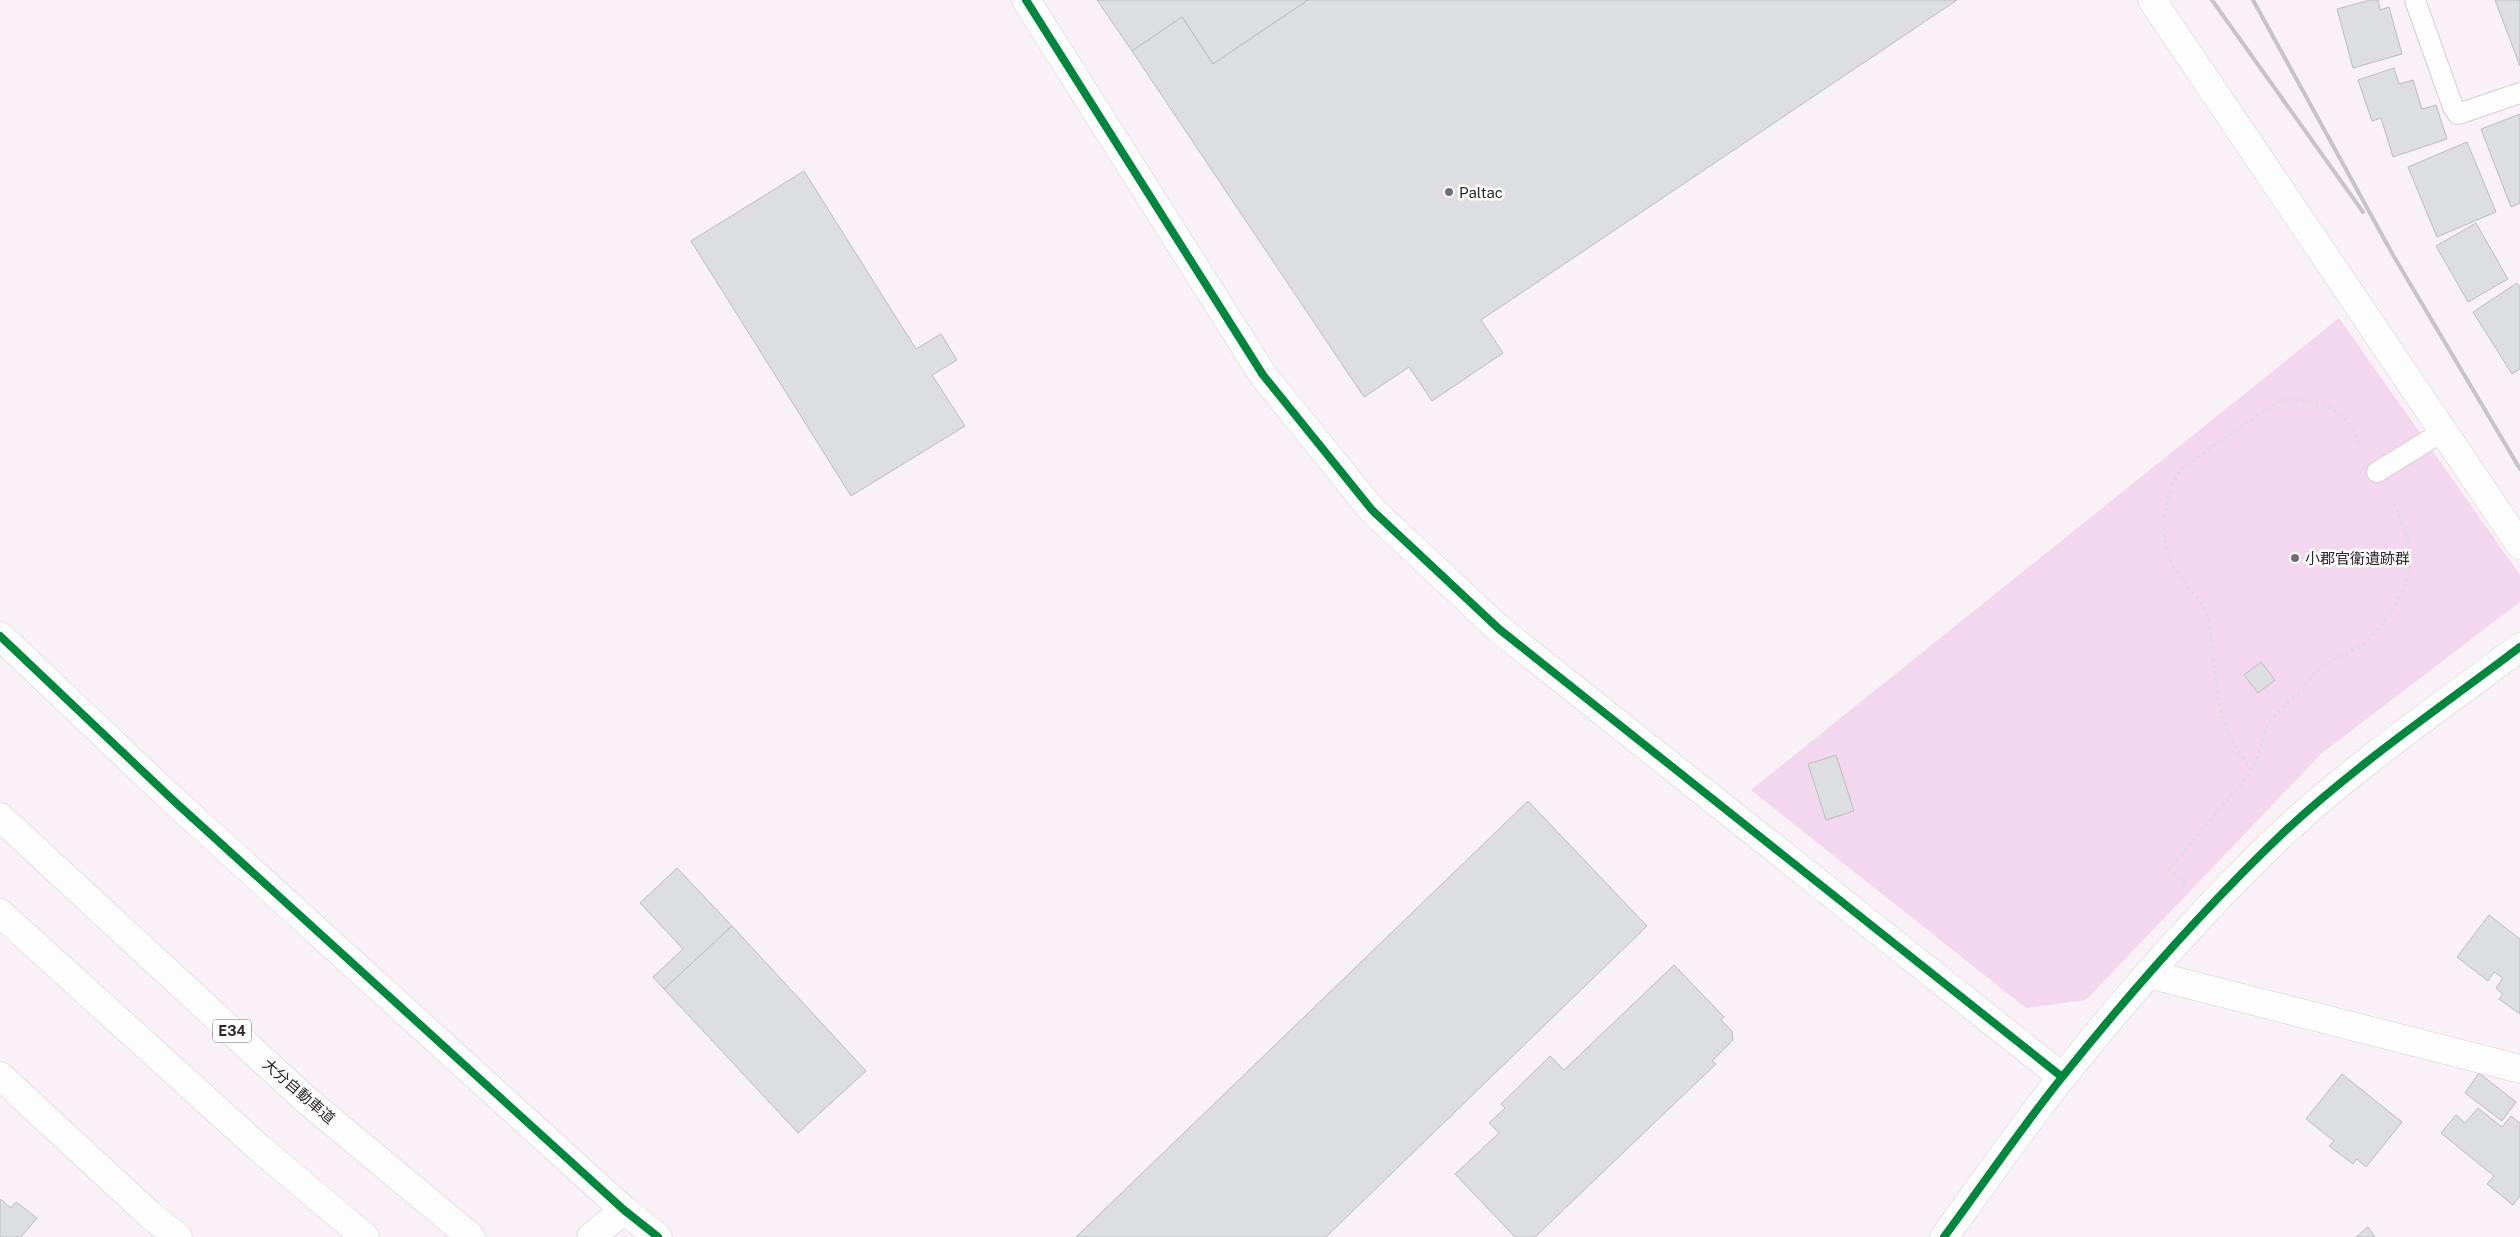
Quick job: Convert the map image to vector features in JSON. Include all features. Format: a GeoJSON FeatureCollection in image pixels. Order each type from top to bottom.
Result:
{"type":"FeatureCollection","features":[{"type":"Feature","properties":{"kind":"main road"},"geometry":{"type":"LineString","coordinates":[[1026,0],[1263,376],[1372,510],[1499,628],[2062,1077]]}},
{"type":"Feature","properties":{"kind":"main road"},"geometry":{"type":"LineString","coordinates":[[2152,0],[2297,212],[2442,432],[2520,545]]}},
{"type":"Feature","properties":{"kind":"main road"},"geometry":{"type":"LineString","coordinates":[[0,636],[174,802],[624,1210],[658,1237]]}},
{"type":"Feature","properties":{"kind":"main road"},"geometry":{"type":"LineString","coordinates":[[1944,1237],[2062,1077],[2148,974],[2210,905],[2286,831],[2340,784],[2520,647]]}},
{"type":"Feature","properties":{"kind":"main road","name":"大分自動車道"},"geometry":{"type":"LineString","coordinates":[[0,817],[304,1098],[471,1237]]}},
{"type":"Feature","properties":{"kind":"main road"},"geometry":{"type":"LineString","coordinates":[[0,913],[258,1147],[365,1237]]}},
{"type":"Feature","properties":{"kind":"main road"},"geometry":{"type":"LineString","coordinates":[[2148,974],[2520,1069]]}},
{"type":"Feature","properties":{"kind":"main road"},"geometry":{"type":"LineString","coordinates":[[0,1076],[148,1213],[178,1237]]}},
{"type":"Feature","properties":{"kind":"main road"},"geometry":{"type":"LineString","coordinates":[[591,1237],[624,1210]]}},
{"type":"Feature","properties":{"kind":"lane"},"geometry":{"type":"LineString","coordinates":[[2415,0],[2452,106],[2458,114],[2520,93]]}},
{"type":"Feature","properties":{"kind":"lane"},"geometry":{"type":"LineString","coordinates":[[2377,472],[2442,432]]}},
{"type":"Feature","properties":{"kind":"path"},"geometry":{"type":"LineString","coordinates":[[2210,905],[2169,869],[2248,777],[2252,769],[2267,726],[2284,705],[2303,690],[2314,674],[2334,659],[2363,645],[2384,622],[2402,592],[2410,568],[2408,539],[2396,507],[2356,433],[2334,410],[2306,401],[2282,400],[2180,471],[2166,504],[2164,534],[2171,562],[2195,594],[2209,620],[2215,688],[2227,732],[2238,754],[2252,769]]}},
{"type":"Feature","properties":{"kind":"shaded area"},"geometry":{"type":"Polygon","coordinates":[[[2339,318],[2520,575],[2520,602],[2322,753],[2086,1000],[2026,1008],[1751,790],[2339,318]]]}},
{"type":"Feature","properties":{"kind":"building"},"geometry":{"type":"Polygon","coordinates":[[[1097,0],[1308,0],[1213,64],[1182,17],[1132,51],[1097,0]]]}},
{"type":"Feature","properties":{"kind":"building","name":"Paltac"},"geometry":{"type":"Polygon","coordinates":[[[1308,0],[1957,0],[1481,320],[1503,353],[1432,401],[1409,367],[1364,397],[1132,51],[1182,17],[1213,64],[1308,0]]]}},
{"type":"Feature","properties":{"kind":"building"},"geometry":{"type":"Polygon","coordinates":[[[2370,0],[2378,0],[2380,10],[2389,7],[2402,54],[2353,68],[2337,9],[2370,0]]]}},
{"type":"Feature","properties":{"kind":"building"},"geometry":{"type":"Polygon","coordinates":[[[2495,0],[2520,0],[2520,66],[2495,0]]]}},
{"type":"Feature","properties":{"kind":"building"},"geometry":{"type":"Polygon","coordinates":[[[2394,68],[2399,84],[2413,80],[2422,109],[2436,105],[2447,139],[2393,157],[2381,118],[2372,121],[2358,80],[2394,68]]]}},
{"type":"Feature","properties":{"kind":"building"},"geometry":{"type":"Polygon","coordinates":[[[2520,114],[2520,203],[2511,207],[2481,129],[2520,114]]]}},
{"type":"Feature","properties":{"kind":"building"},"geometry":{"type":"Polygon","coordinates":[[[2467,142],[2496,212],[2437,237],[2408,167],[2467,142]]]}},
{"type":"Feature","properties":{"kind":"building"},"geometry":{"type":"Polygon","coordinates":[[[804,171],[916,349],[941,334],[957,360],[932,375],[965,426],[851,496],[691,241],[804,171]]]}},
{"type":"Feature","properties":{"kind":"building"},"geometry":{"type":"Polygon","coordinates":[[[2476,223],[2508,279],[2468,302],[2436,246],[2476,223]]]}},
{"type":"Feature","properties":{"kind":"building"},"geometry":{"type":"Polygon","coordinates":[[[2517,283],[2520,287],[2520,369],[2512,374],[2473,312],[2517,283]]]}},
{"type":"Feature","properties":{"kind":"building"},"geometry":{"type":"Polygon","coordinates":[[[2261,662],[2275,680],[2258,693],[2244,675],[2261,662]]]}},
{"type":"Feature","properties":{"kind":"building"},"geometry":{"type":"Polygon","coordinates":[[[1836,755],[1854,811],[1826,820],[1808,764],[1836,755]]]}},
{"type":"Feature","properties":{"kind":"building"},"geometry":{"type":"Polygon","coordinates":[[[1528,801],[1647,926],[1326,1237],[1076,1237],[1528,801]]]}},
{"type":"Feature","properties":{"kind":"building"},"geometry":{"type":"Polygon","coordinates":[[[677,868],[732,926],[664,989],[653,977],[683,949],[640,903],[677,868]]]}},
{"type":"Feature","properties":{"kind":"building"},"geometry":{"type":"Polygon","coordinates":[[[2489,915],[2520,939],[2520,1014],[2499,999],[2503,994],[2496,988],[2503,978],[2494,972],[2488,981],[2457,957],[2489,915]]]}},
{"type":"Feature","properties":{"kind":"building"},"geometry":{"type":"Polygon","coordinates":[[[732,926],[866,1071],[798,1133],[664,989],[732,926]]]}},
{"type":"Feature","properties":{"kind":"building"},"geometry":{"type":"Polygon","coordinates":[[[1674,965],[1724,1017],[1721,1020],[1732,1031],[1733,1040],[1712,1061],[1716,1064],[1535,1237],[1515,1237],[1455,1174],[1499,1133],[1489,1123],[1505,1108],[1501,1104],[1550,1056],[1564,1070],[1674,965]]]}},
{"type":"Feature","properties":{"kind":"building"},"geometry":{"type":"Polygon","coordinates":[[[2479,1073],[2516,1102],[2502,1121],[2465,1093],[2479,1073]]]}},
{"type":"Feature","properties":{"kind":"building"},"geometry":{"type":"Polygon","coordinates":[[[2342,1074],[2402,1122],[2366,1167],[2357,1159],[2353,1164],[2329,1146],[2334,1141],[2306,1119],[2342,1074]]]}},
{"type":"Feature","properties":{"kind":"building"},"geometry":{"type":"Polygon","coordinates":[[[2478,1108],[2502,1127],[2511,1116],[2520,1123],[2520,1196],[2513,1205],[2487,1184],[2494,1176],[2441,1133],[2456,1115],[2465,1123],[2478,1108]]]}},
{"type":"Feature","properties":{"kind":"building"},"geometry":{"type":"Polygon","coordinates":[[[0,1199],[11,1208],[16,1202],[37,1218],[21,1237],[0,1237],[0,1199]]]}},
{"type":"Feature","properties":{"kind":"building"},"geometry":{"type":"Polygon","coordinates":[[[2368,1227],[2375,1237],[2356,1237],[2368,1227]]]}},
{"type":"Feature","properties":{"kind":"railway"},"geometry":{"type":"LineString","coordinates":[[2212,0],[2363,212]]}},
{"type":"Feature","properties":{"kind":"railway"},"geometry":{"type":"LineString","coordinates":[[2253,0],[2393,255],[2520,469]]}},
{"type":"Feature","properties":{"kind":"cycle path"},"geometry":{"type":"LineString","coordinates":[[1026,0],[1263,375],[1372,510],[1499,629],[2062,1077]]}},
{"type":"Feature","properties":{"kind":"cycle path"},"geometry":{"type":"LineString","coordinates":[[0,636],[174,801],[624,1210],[658,1237]]}},
{"type":"Feature","properties":{"kind":"cycle path"},"geometry":{"type":"LineString","coordinates":[[1944,1237],[2063,1076],[2115,1012],[2225,890],[2284,832],[2341,783],[2400,736],[2520,647]]}},
{"type":"Feature","properties":{"kind":"place","name":"Paltac"},"geometry":{"type":"Point","coordinates":[1449,192]}},
{"type":"Feature","properties":{"kind":"place","name":"小郡官衛遺跡群"},"geometry":{"type":"Point","coordinates":[2295,558]}}]}
